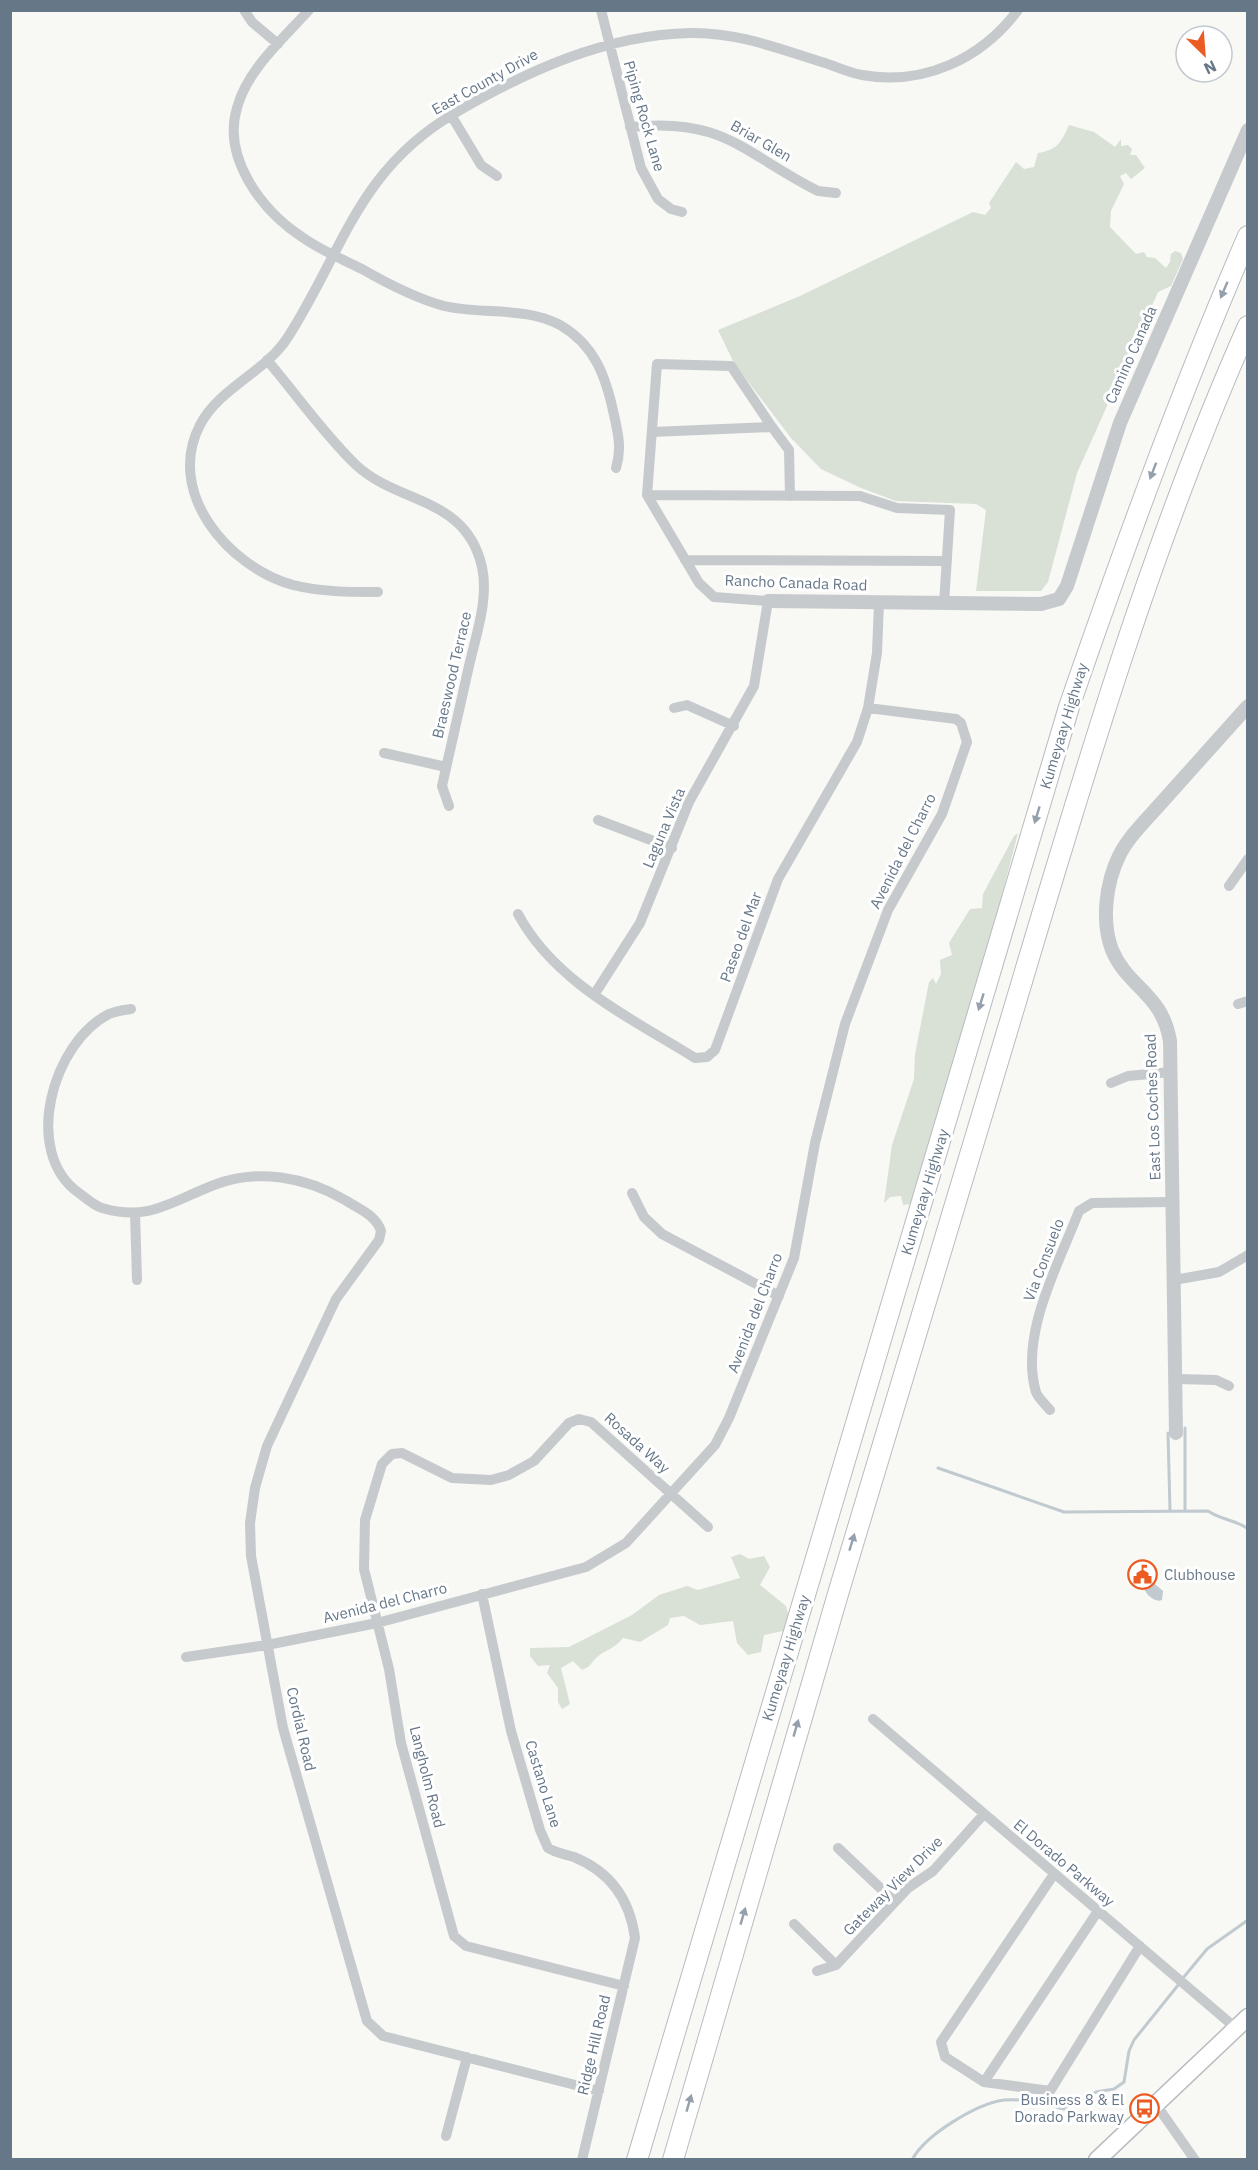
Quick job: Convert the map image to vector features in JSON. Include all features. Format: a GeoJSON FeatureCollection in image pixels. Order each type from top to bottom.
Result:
{"type":"FeatureCollection","features":[{"type":"Feature","properties":{"kind":"highway","name":"Kumeyaay Highway"},"geometry":{"type":"LineString","coordinates":[[637,2160],[1069,707],[1134,520],[1206,333],[1248,236]]}},
{"type":"Feature","properties":{"kind":"highway","name":"Kumeyaay Highway"},"geometry":{"type":"LineString","coordinates":[[673,2160],[804,1700],[1100,720],[1169,524],[1248,326]]}},
{"type":"Feature","properties":{"kind":"main road"},"geometry":{"type":"LineString","coordinates":[[1097,2160],[1155,2103],[1244,2026]]}},
{"type":"Feature","properties":{"kind":"street"},"geometry":{"type":"LineString","coordinates":[[244,10],[252,22],[278,45]]}},
{"type":"Feature","properties":{"kind":"street"},"geometry":{"type":"LineString","coordinates":[[309,10],[250,79],[239,100],[234,123],[236,149],[249,180],[269,208],[300,236],[425,300],[470,310],[538,316],[560,325],[576,336],[597,361],[607,384],[620,446],[616,468]]}},
{"type":"Feature","properties":{"kind":"street","name":"Piping Rock Lane"},"geometry":{"type":"LineString","coordinates":[[601,10],[641,168],[664,205],[682,212]]}},
{"type":"Feature","properties":{"kind":"street","name":"East County Drive"},"geometry":{"type":"LineString","coordinates":[[378,592],[333,592],[293,585],[262,573],[234,552],[195,500],[189,458],[200,425],[217,402],[267,360],[287,339],[368,191],[411,144],[451,115],[542,66],[610,46],[669,35],[713,34],[757,42],[862,75],[905,78],[939,70],[969,56],[995,37],[1018,10]]}},
{"type":"Feature","properties":{"kind":"street"},"geometry":{"type":"LineString","coordinates":[[451,115],[481,165],[497,176]]}},
{"type":"Feature","properties":{"kind":"street","name":"Briar Glen"},"geometry":{"type":"LineString","coordinates":[[630,127],[675,124],[718,134],[814,189],[823,193],[836,193]]}},
{"type":"Feature","properties":{"kind":"street","name":"Camino Canada"},"geometry":{"type":"LineString","coordinates":[[1059,599],[1067,586],[1120,423],[1248,130]]}},
{"type":"Feature","properties":{"kind":"street","name":"Braeswood Terrace"},"geometry":{"type":"LineString","coordinates":[[267,360],[355,463],[396,490],[432,504],[446,513],[470,536],[482,567],[483,604],[442,786],[448,806]]}},
{"type":"Feature","properties":{"kind":"street"},"geometry":{"type":"LineString","coordinates":[[790,496],[789,450],[731,366],[657,364],[647,495],[790,496],[860,496],[897,508],[950,510],[944,604]]}},
{"type":"Feature","properties":{"kind":"street"},"geometry":{"type":"LineString","coordinates":[[652,432],[772,427]]}},
{"type":"Feature","properties":{"kind":"street","name":"Rancho Canada Road"},"geometry":{"type":"LineString","coordinates":[[647,495],[699,582],[714,597],[768,601],[944,604],[1041,603],[1059,599]]}},
{"type":"Feature","properties":{"kind":"street"},"geometry":{"type":"LineString","coordinates":[[685,560],[947,561]]}},
{"type":"Feature","properties":{"kind":"street","name":"Laguna Vista"},"geometry":{"type":"LineString","coordinates":[[594,995],[640,923],[689,802],[734,726],[758,678],[768,601]]}},
{"type":"Feature","properties":{"kind":"street","name":"Paseo del Mar"},"geometry":{"type":"LineString","coordinates":[[518,914],[528,932],[556,965],[594,995],[695,1058],[707,1057],[715,1050],[778,879],[856,742],[868,708],[877,653],[879,602]]}},
{"type":"Feature","properties":{"kind":"street"},"geometry":{"type":"LineString","coordinates":[[674,708],[687,705],[734,726]]}},
{"type":"Feature","properties":{"kind":"street","name":"East Los Coches Road"},"geometry":{"type":"LineString","coordinates":[[1176,1433],[1177,1379],[1170,1041],[1162,1014],[1153,999],[1122,967],[1109,939],[1106,918],[1110,886],[1119,856],[1131,838],[1248,706]]}},
{"type":"Feature","properties":{"kind":"street","name":"Avenida del Charro"},"geometry":{"type":"LineString","coordinates":[[186,1657],[267,1645],[377,1623],[575,1570],[607,1557],[626,1544],[715,1445],[794,1258],[815,1143],[845,1024],[888,910],[942,814],[967,742],[964,728],[956,718],[868,708]]}},
{"type":"Feature","properties":{"kind":"street"},"geometry":{"type":"LineString","coordinates":[[384,753],[446,768]]}},
{"type":"Feature","properties":{"kind":"street"},"geometry":{"type":"LineString","coordinates":[[598,820],[672,848]]}},
{"type":"Feature","properties":{"kind":"street"},"geometry":{"type":"LineString","coordinates":[[1229,886],[1248,859]]}},
{"type":"Feature","properties":{"kind":"street"},"geometry":{"type":"LineString","coordinates":[[131,1009],[110,1014],[91,1028],[76,1047],[59,1074],[49,1105],[46,1134],[54,1160],[71,1187],[98,1207],[135,1213],[137,1280]]}},
{"type":"Feature","properties":{"kind":"street"},"geometry":{"type":"LineString","coordinates":[[1111,1083],[1128,1076],[1171,1072]]}},
{"type":"Feature","properties":{"kind":"street","name":"Cordial Road"},"geometry":{"type":"LineString","coordinates":[[135,1213],[162,1209],[231,1179],[286,1177],[330,1191],[375,1218],[379,1224],[381,1232],[379,1240],[336,1299],[259,1468],[250,1523],[251,1556],[283,1728],[367,2021],[383,2036],[599,2091]]}},
{"type":"Feature","properties":{"kind":"street"},"geometry":{"type":"LineString","coordinates":[[632,1193],[644,1217],[662,1234],[779,1296]]}},
{"type":"Feature","properties":{"kind":"street","name":"Via Consuelo"},"geometry":{"type":"LineString","coordinates":[[1050,1410],[1036,1394],[1035,1325],[1079,1211],[1092,1203],[1172,1202]]}},
{"type":"Feature","properties":{"kind":"street"},"geometry":{"type":"LineString","coordinates":[[1174,1280],[1219,1272],[1248,1255]]}},
{"type":"Feature","properties":{"kind":"street"},"geometry":{"type":"LineString","coordinates":[[1177,1379],[1216,1380],[1229,1386]]}},
{"type":"Feature","properties":{"kind":"street","name":"Rosada Way"},"geometry":{"type":"LineString","coordinates":[[392,1454],[402,1453],[452,1478],[491,1480],[509,1475],[534,1461],[569,1423],[579,1419],[591,1422],[673,1494]]}},
{"type":"Feature","properties":{"kind":"street","name":"Langholm Road"},"geometry":{"type":"LineString","coordinates":[[392,1454],[381,1464],[365,1520],[364,1569],[389,1669],[401,1743],[454,1936],[466,1946],[624,1986]]}},
{"type":"Feature","properties":{"kind":"street"},"geometry":{"type":"LineString","coordinates":[[673,1494],[708,1527]]}},
{"type":"Feature","properties":{"kind":"street","name":"Castano Lane"},"geometry":{"type":"LineString","coordinates":[[482,1594],[512,1731],[540,1830],[548,1848],[574,1857],[607,1877],[625,1900],[632,1917],[635,1938]]}},
{"type":"Feature","properties":{"kind":"street","name":"El Dorado Parkway"},"geometry":{"type":"LineString","coordinates":[[873,1719],[1192,1991],[1244,2026]]}},
{"type":"Feature","properties":{"kind":"street","name":"Gateway View Drive"},"geometry":{"type":"LineString","coordinates":[[817,1971],[836,1965],[908,1888],[933,1871],[984,1814]]}},
{"type":"Feature","properties":{"kind":"street"},"geometry":{"type":"LineString","coordinates":[[838,1848],[895,1902]]}},
{"type":"Feature","properties":{"kind":"street"},"geometry":{"type":"LineString","coordinates":[[1054,1874],[941,2042],[945,2057],[984,2082],[1050,2091],[1140,1946]]}},
{"type":"Feature","properties":{"kind":"street"},"geometry":{"type":"LineString","coordinates":[[984,2082],[1098,1911]]}},
{"type":"Feature","properties":{"kind":"street"},"geometry":{"type":"LineString","coordinates":[[794,1924],[836,1965]]}},
{"type":"Feature","properties":{"kind":"street","name":"Ridge Hill Road"},"geometry":{"type":"LineString","coordinates":[[582,2160],[635,1938]]}},
{"type":"Feature","properties":{"kind":"street"},"geometry":{"type":"LineString","coordinates":[[446,2136],[467,2057]]}},
{"type":"Feature","properties":{"kind":"street"},"geometry":{"type":"LineString","coordinates":[[1155,2103],[1195,2160]]}},
{"type":"Feature","properties":{"kind":"shaded area"},"geometry":{"type":"Polygon","coordinates":[[[1069,125],[1094,132],[1115,147],[1121,139],[1121,146],[1128,145],[1132,149],[1130,155],[1136,155],[1145,168],[1131,179],[1126,173],[1120,176],[1124,184],[1111,211],[1110,227],[1136,254],[1144,252],[1147,257],[1155,258],[1166,268],[1171,254],[1175,251],[1181,253],[1183,259],[1171,286],[1158,292],[1077,473],[1048,582],[1041,591],[976,591],[986,510],[976,504],[896,501],[821,469],[791,438],[734,363],[718,330],[800,296],[973,212],[985,215],[991,208],[989,203],[1016,162],[1024,169],[1034,167],[1038,153],[1058,145],[1069,125]]]}},
{"type":"Feature","properties":{"kind":"shaded area"},"geometry":{"type":"Polygon","coordinates":[[[1018,833],[990,941],[910,1204],[903,1205],[901,1196],[890,1197],[884,1203],[892,1145],[914,1079],[915,1054],[929,982],[933,978],[936,984],[941,974],[940,960],[952,955],[949,943],[970,909],[982,908],[983,894],[1014,836],[1018,833]]]}},
{"type":"Feature","properties":{"kind":"shaded area"},"geometry":{"type":"Polygon","coordinates":[[[740,1554],[749,1559],[764,1556],[770,1567],[760,1585],[786,1606],[789,1617],[783,1631],[764,1635],[761,1652],[748,1655],[737,1643],[733,1621],[700,1625],[684,1616],[670,1618],[668,1625],[640,1642],[623,1638],[585,1669],[582,1670],[573,1661],[561,1668],[570,1704],[562,1709],[558,1702],[558,1688],[547,1673],[550,1665],[538,1666],[530,1656],[530,1648],[569,1647],[632,1615],[659,1595],[687,1586],[698,1590],[740,1578],[731,1557],[740,1554]]]}},
{"type":"Feature","properties":{"kind":"shaded area"},"geometry":{"type":"Polygon","coordinates":[[[1148,1584],[1155,1584],[1163,1591],[1162,1600],[1154,1599],[1147,1594],[1144,1589],[1148,1584]]]}},
{"type":"Feature","properties":{"kind":"waterway"},"geometry":{"type":"LineString","coordinates":[[1185,1428],[1185,1510]]}},
{"type":"Feature","properties":{"kind":"waterway"},"geometry":{"type":"LineString","coordinates":[[1168,1433],[1170,1510]]}},
{"type":"Feature","properties":{"kind":"waterway"},"geometry":{"type":"LineString","coordinates":[[938,1468],[1064,1512],[1208,1511],[1248,1529]]}},
{"type":"Feature","properties":{"kind":"waterway"},"geometry":{"type":"LineString","coordinates":[[1183,1978],[1207,1949],[1248,1920]]}},
{"type":"Feature","properties":{"kind":"waterway"},"geometry":{"type":"LineString","coordinates":[[912,2160],[939,2131],[966,2114],[993,2103],[1019,2100],[1064,2109],[1096,2092],[1114,2089],[1124,2082],[1129,2051],[1134,2040],[1179,1984]]}},
{"type":"Feature","properties":{"kind":"place","name":"Clubhouse"},"geometry":{"type":"Point","coordinates":[1143,1575]}},
{"type":"Feature","properties":{"kind":"place","name":"Business 8 & El Dorado Parkway"},"geometry":{"type":"Point","coordinates":[1145,2109]}}]}
